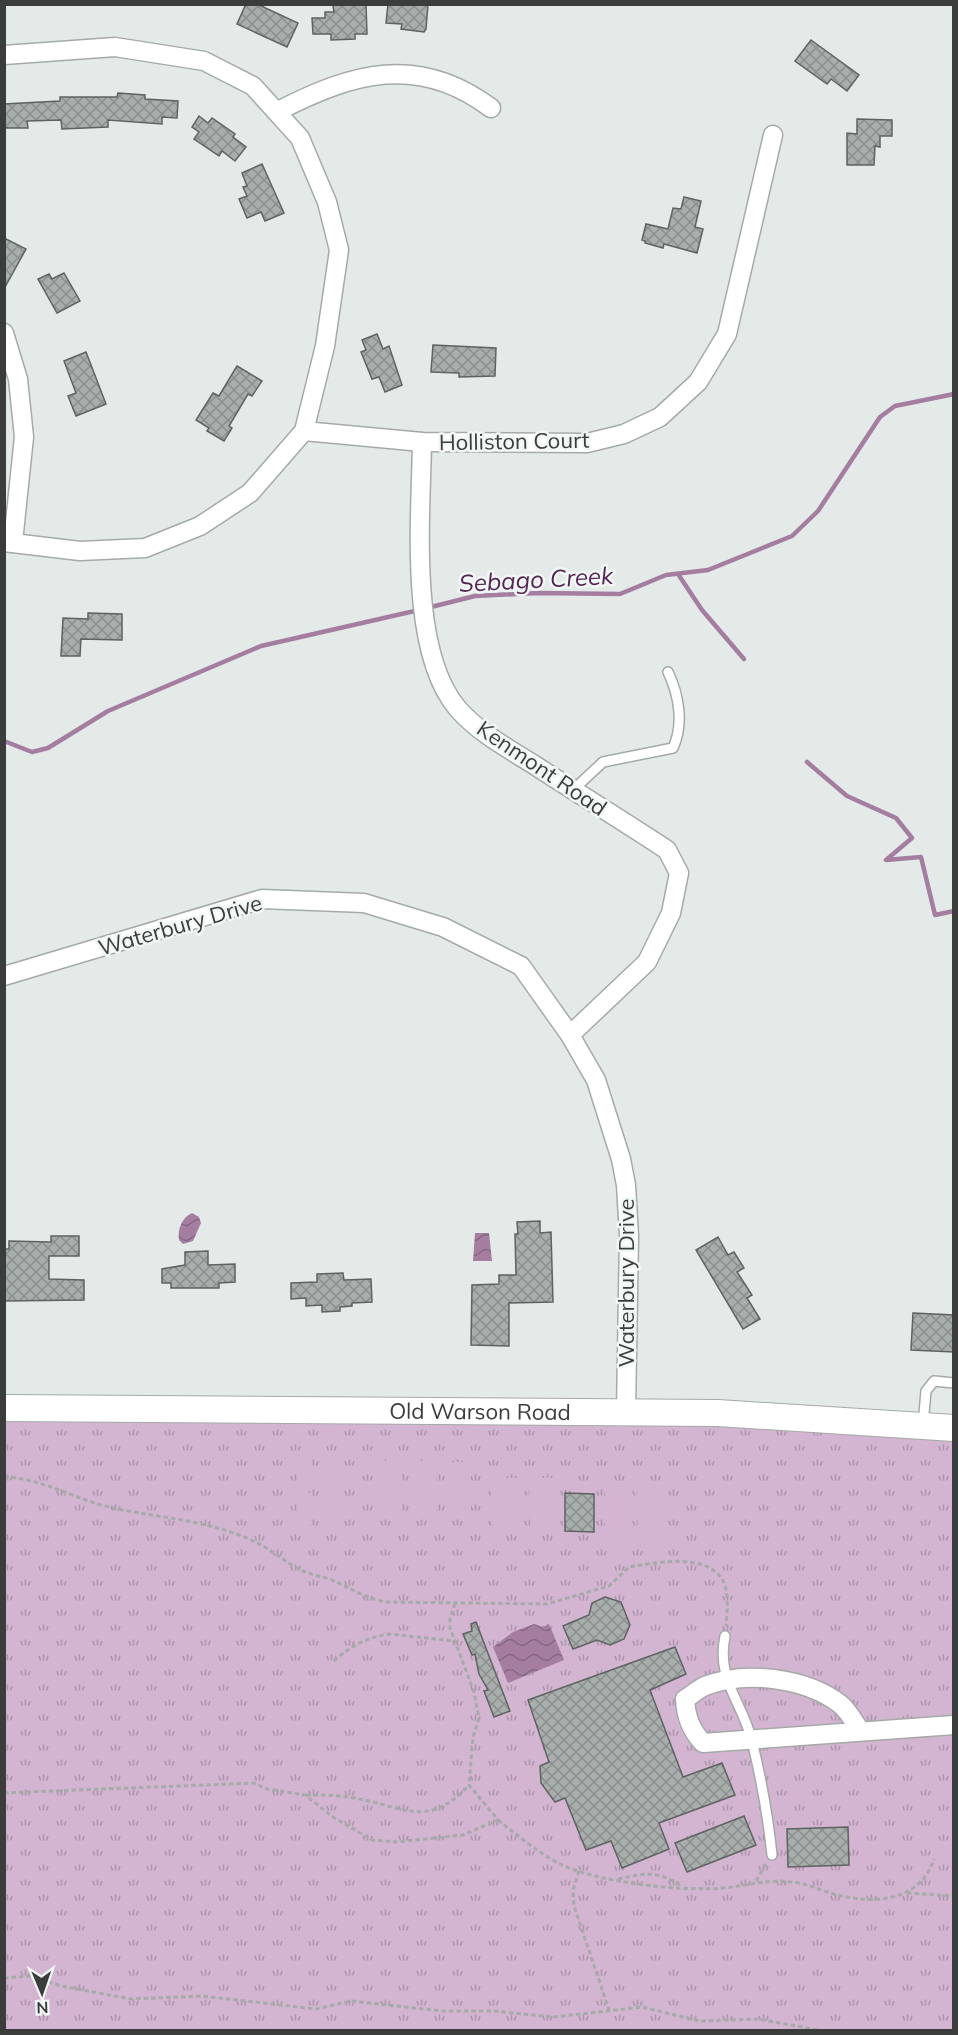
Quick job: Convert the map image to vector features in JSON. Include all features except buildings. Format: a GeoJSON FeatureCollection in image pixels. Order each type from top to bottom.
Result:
{"type":"FeatureCollection","features":[{"type":"Feature","properties":{"kind":"street"},"geometry":{"type":"LineString","coordinates":[[4,55],[115,47],[204,61],[254,86],[300,138],[327,202],[339,250],[325,346],[304,431],[249,493],[200,526],[145,548],[81,551],[9,542],[24,437],[18,379],[4,333]]}},
{"type":"Feature","properties":{"kind":"street"},"geometry":{"type":"LineString","coordinates":[[278,111],[321,89],[369,75],[398,74],[436,80],[472,94],[491,108]]}},
{"type":"Feature","properties":{"kind":"street","name":"Holliston Court"},"geometry":{"type":"LineString","coordinates":[[304,431],[423,442],[587,443],[624,434],[660,417],[698,382],[727,334],[773,135]]}},
{"type":"Feature","properties":{"kind":"street","name":"Kenmont Road"},"geometry":{"type":"LineString","coordinates":[[423,442],[420,596],[424,622],[439,675],[459,710],[486,734],[667,850],[679,873],[671,913],[647,962],[570,1035]]}},
{"type":"Feature","properties":{"kind":"street","name":"Waterbury Drive"},"geometry":{"type":"LineString","coordinates":[[4,976],[262,899],[364,903],[443,927],[521,966],[570,1035],[596,1080],[608,1113],[626,1185],[629,1236],[626,1412]]}},
{"type":"Feature","properties":{"kind":"street","name":"Old Warson Road"},"geometry":{"type":"LineString","coordinates":[[4,1408],[718,1413],[954,1428]]}},
{"type":"Feature","properties":{"kind":"street"},"geometry":{"type":"LineString","coordinates":[[860,1730],[841,1705],[808,1686],[768,1679],[726,1682],[705,1686],[685,1699],[686,1715],[694,1734],[703,1743],[717,1744],[751,1738],[954,1725]]}},
{"type":"Feature","properties":{"kind":"lane"},"geometry":{"type":"LineString","coordinates":[[573,790],[603,762],[673,748],[678,737],[678,693],[668,672]]}},
{"type":"Feature","properties":{"kind":"lane"},"geometry":{"type":"LineString","coordinates":[[923,1426],[926,1391],[934,1382],[954,1383]]}},
{"type":"Feature","properties":{"kind":"lane"},"geometry":{"type":"LineString","coordinates":[[725,1636],[722,1665],[726,1682],[751,1738],[769,1821],[772,1855]]}},
{"type":"Feature","properties":{"kind":"path"},"geometry":{"type":"LineString","coordinates":[[4,1477],[28,1479],[59,1492],[114,1508],[192,1521],[229,1531],[270,1550],[298,1568],[374,1600],[455,1604],[547,1604],[609,1586],[629,1567],[696,1563],[710,1568],[720,1576],[727,1600],[725,1636]]}},
{"type":"Feature","properties":{"kind":"path"},"geometry":{"type":"LineString","coordinates":[[455,1604],[449,1622],[474,1692],[479,1718],[473,1737],[469,1785],[498,1820],[539,1852],[579,1871],[616,1880],[684,1887],[722,1888],[756,1881],[790,1881],[850,1898],[876,1899],[905,1893],[954,1896]]}},
{"type":"Feature","properties":{"kind":"path"},"geometry":{"type":"LineString","coordinates":[[334,1661],[354,1646],[389,1634],[454,1641]]}},
{"type":"Feature","properties":{"kind":"path"},"geometry":{"type":"LineString","coordinates":[[4,1793],[245,1782],[304,1795],[355,1798],[397,1810],[422,1811],[443,1807],[469,1785]]}},
{"type":"Feature","properties":{"kind":"path"},"geometry":{"type":"LineString","coordinates":[[304,1795],[333,1817],[372,1840],[398,1842],[463,1835],[498,1820]]}},
{"type":"Feature","properties":{"kind":"path"},"geometry":{"type":"LineString","coordinates":[[756,1881],[772,1855]]}},
{"type":"Feature","properties":{"kind":"path"},"geometry":{"type":"LineString","coordinates":[[905,1893],[924,1880],[934,1859]]}},
{"type":"Feature","properties":{"kind":"path"},"geometry":{"type":"LineString","coordinates":[[579,1871],[573,1890],[574,1906],[610,2010]]}},
{"type":"Feature","properties":{"kind":"path"},"geometry":{"type":"LineString","coordinates":[[616,1880],[646,1873],[660,1875],[684,1887]]}},
{"type":"Feature","properties":{"kind":"path"},"geometry":{"type":"LineString","coordinates":[[4,1978],[31,1976],[69,1988],[131,1999],[202,1996],[316,2009],[351,2001],[442,2011],[494,2011],[554,2017],[642,2007],[699,2021],[758,2019],[818,2031]]}},
{"type":"Feature","properties":{"kind":"green space"},"geometry":{"type":"Polygon","coordinates":[[[5,1417],[670,1421],[953,1437],[953,2030],[5,2030],[5,1417]]]}},
{"type":"Feature","properties":{"kind":"green space"},"geometry":{"type":"Polygon","coordinates":[[[312,1450],[312,1482],[298,1482],[297,1451],[312,1450]]]}},
{"type":"Feature","properties":{"kind":"green space"},"geometry":{"type":"Polygon","coordinates":[[[323,1451],[337,1451],[338,1482],[323,1482],[323,1451]]]}},
{"type":"Feature","properties":{"kind":"green space"},"geometry":{"type":"Polygon","coordinates":[[[375,1461],[401,1461],[401,1517],[375,1517],[375,1461]]]}},
{"type":"Feature","properties":{"kind":"green space"},"geometry":{"type":"Polygon","coordinates":[[[410,1461],[436,1461],[437,1516],[411,1517],[410,1461]]]}},
{"type":"Feature","properties":{"kind":"green space"},"geometry":{"type":"Polygon","coordinates":[[[445,1462],[471,1462],[471,1517],[445,1517],[445,1462]]]}},
{"type":"Feature","properties":{"kind":"green space"},"geometry":{"type":"Polygon","coordinates":[[[492,1478],[519,1478],[519,1534],[493,1534],[492,1478]]]}},
{"type":"Feature","properties":{"kind":"green space"},"geometry":{"type":"Polygon","coordinates":[[[529,1478],[555,1478],[556,1534],[530,1534],[529,1478]]]}},
{"type":"Feature","properties":{"kind":"green space"},"geometry":{"type":"Polygon","coordinates":[[[631,1485],[632,1541],[605,1541],[605,1486],[631,1485]]]}},
{"type":"Feature","properties":{"kind":"green space"},"geometry":{"type":"Polygon","coordinates":[[[663,1485],[664,1541],[638,1541],[637,1486],[663,1485]]]}},
{"type":"Feature","properties":{"kind":"green space"},"geometry":{"type":"Polygon","coordinates":[[[297,1493],[312,1493],[312,1525],[298,1525],[297,1493]]]}},
{"type":"Feature","properties":{"kind":"green space"},"geometry":{"type":"Polygon","coordinates":[[[322,1493],[337,1493],[337,1525],[323,1525],[322,1493]]]}},
{"type":"Feature","properties":{"kind":"water"},"geometry":{"type":"Polygon","coordinates":[[[192,1213],[199,1217],[201,1223],[193,1241],[183,1244],[179,1240],[180,1228],[185,1218],[192,1213]]]}},
{"type":"Feature","properties":{"kind":"water"},"geometry":{"type":"Polygon","coordinates":[[[475,1233],[489,1233],[492,1261],[473,1261],[475,1233]]]}},
{"type":"Feature","properties":{"kind":"water"},"geometry":{"type":"Polygon","coordinates":[[[534,1624],[543,1627],[549,1624],[564,1660],[508,1683],[493,1647],[513,1632],[534,1624]]]}},
{"type":"Feature","properties":{"kind":"waterway","name":"Sebago Creek"},"geometry":{"type":"LineString","coordinates":[[427,608],[475,596],[539,593],[620,594],[666,575],[708,570],[792,536],[818,511],[880,417],[895,406],[954,394]]}},
{"type":"Feature","properties":{"kind":"waterway"},"geometry":{"type":"LineString","coordinates":[[678,574],[702,610],[744,659]]}},
{"type":"Feature","properties":{"kind":"waterway","name":"Sebago Creek"},"geometry":{"type":"LineString","coordinates":[[4,741],[32,752],[48,748],[108,711],[261,646],[419,610]]}},
{"type":"Feature","properties":{"kind":"waterway"},"geometry":{"type":"LineString","coordinates":[[807,762],[847,796],[896,818],[912,838],[886,860],[921,857],[935,915],[954,911]]}}]}
